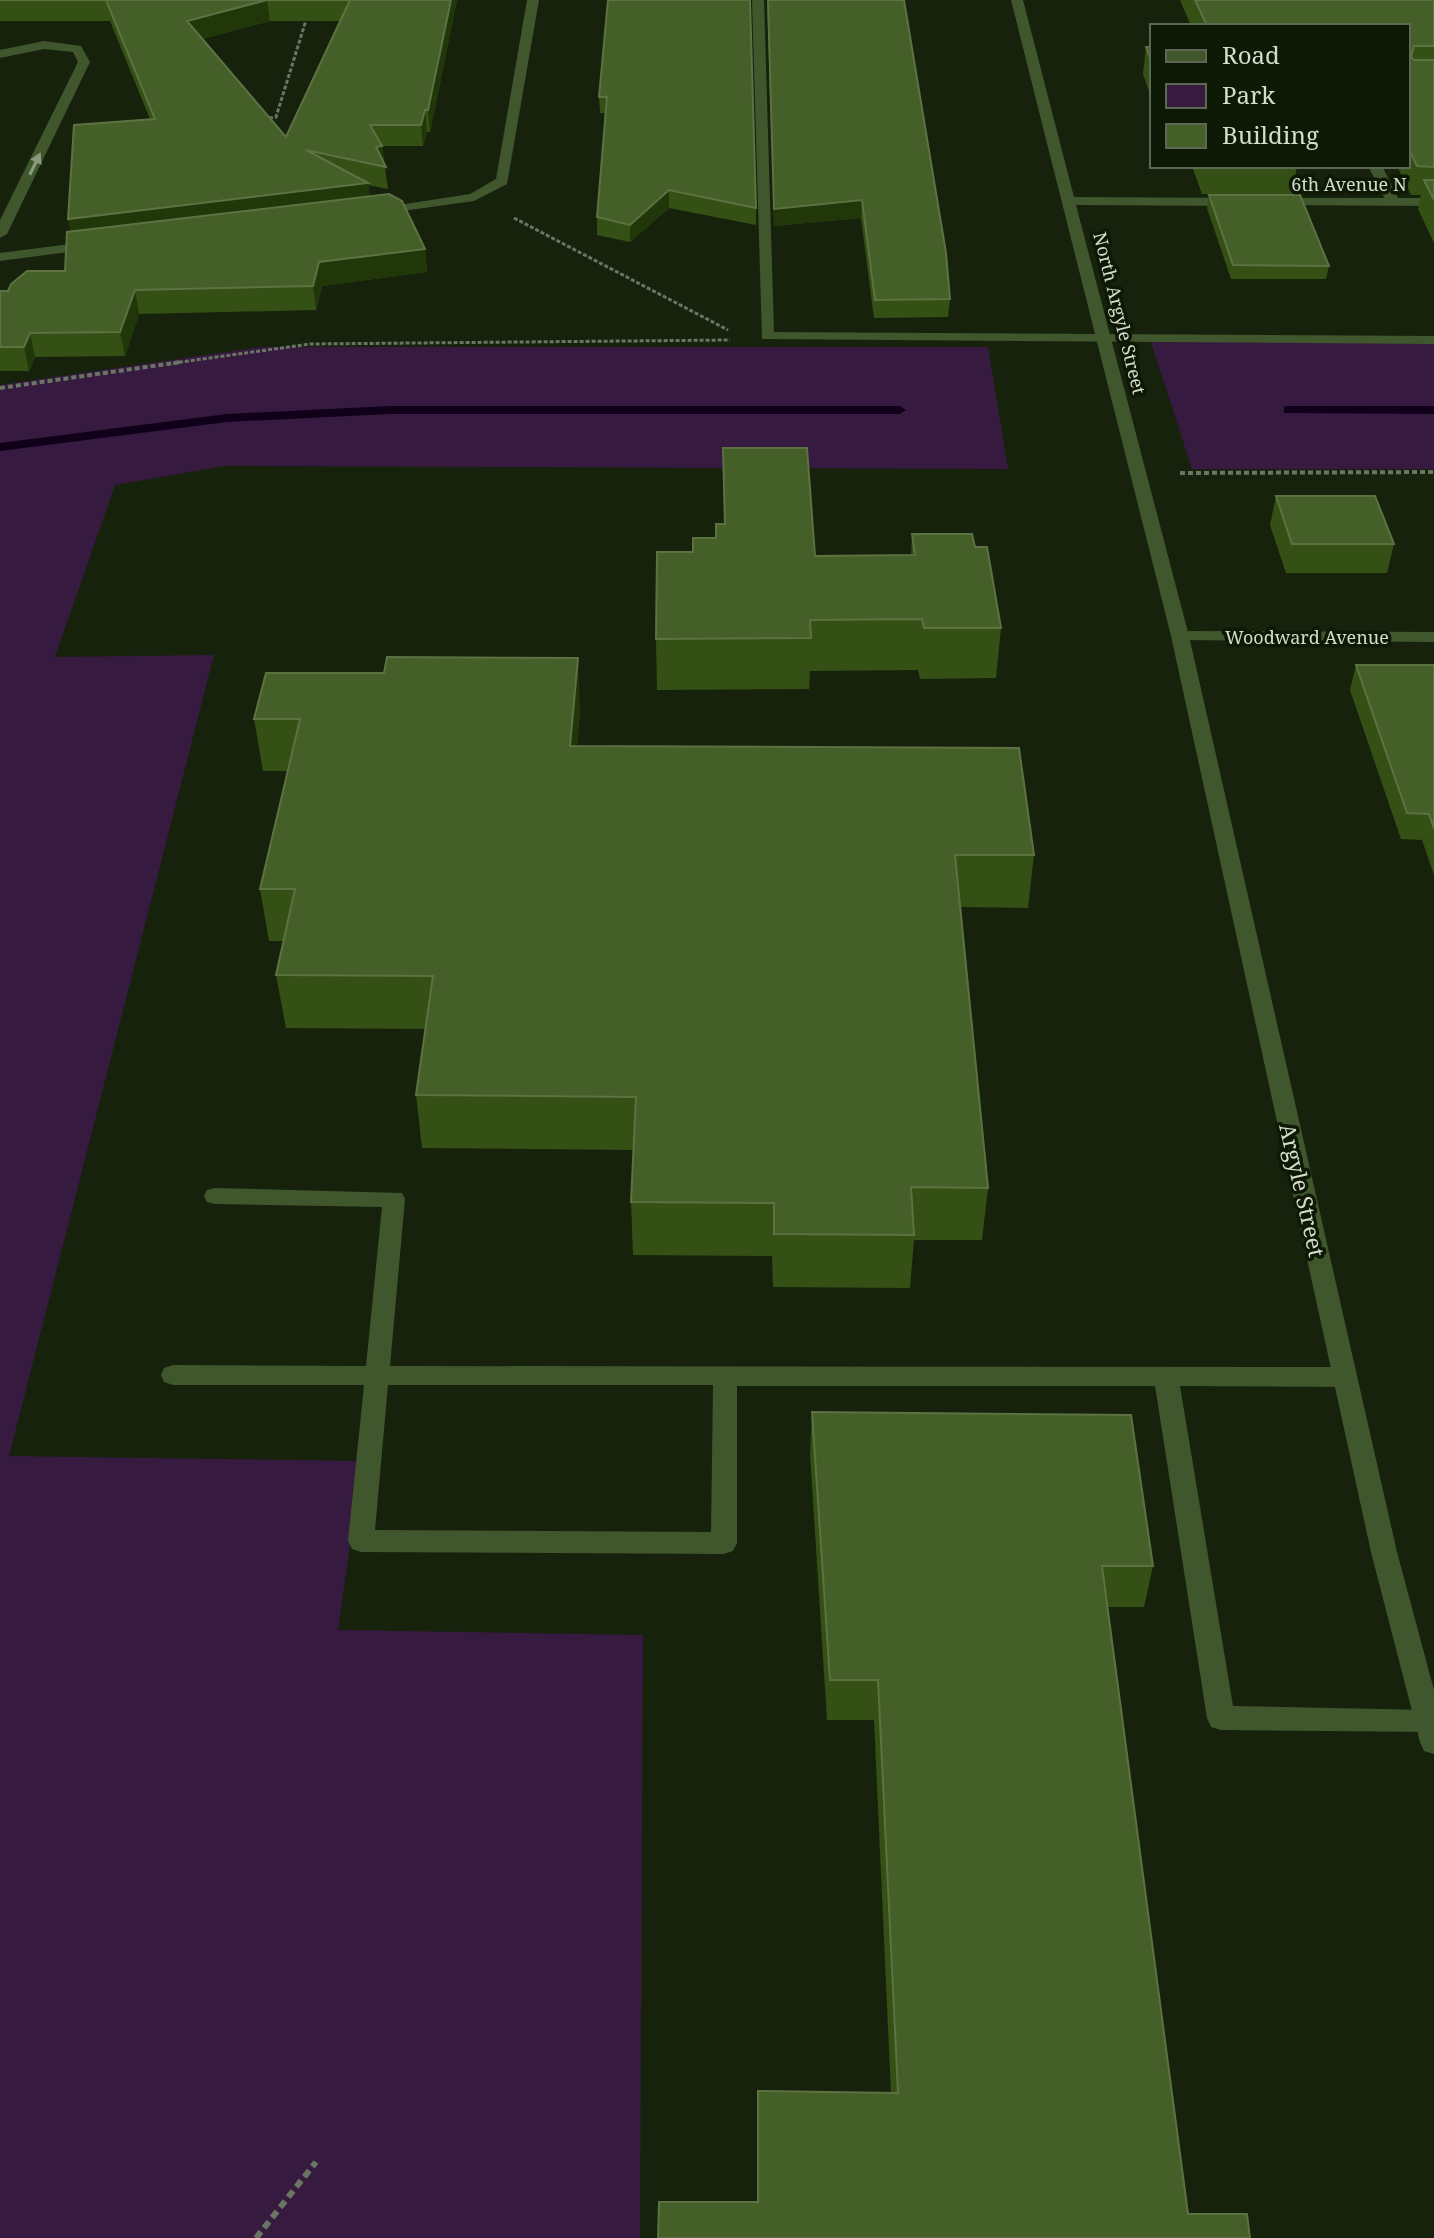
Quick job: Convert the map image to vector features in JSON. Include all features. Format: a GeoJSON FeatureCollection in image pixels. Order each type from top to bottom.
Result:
{"type":"FeatureCollection","features":[{"type":"Feature","properties":{"kind":"street"},"geometry":{"type":"LineString","coordinates":[[370,213],[474,197],[502,181],[533,0]]}},
{"type":"Feature","properties":{"kind":"street"},"geometry":{"type":"LineString","coordinates":[[758,0],[767,336],[1434,340]]}},
{"type":"Feature","properties":{"kind":"street","name":"North Argyle Street"},"geometry":{"type":"LineString","coordinates":[[1017,0],[1071,201],[1180,636]]}},
{"type":"Feature","properties":{"kind":"street"},"geometry":{"type":"LineString","coordinates":[[0,54],[44,45],[77,49],[84,62],[0,234]]}},
{"type":"Feature","properties":{"kind":"street"},"geometry":{"type":"LineString","coordinates":[[1376,168],[1393,202]]}},
{"type":"Feature","properties":{"kind":"street","name":"6th Avenue N"},"geometry":{"type":"LineString","coordinates":[[1071,201],[1434,202]]}},
{"type":"Feature","properties":{"kind":"street"},"geometry":{"type":"LineString","coordinates":[[0,257],[108,244]]}},
{"type":"Feature","properties":{"kind":"street","name":"Woodward Avenue"},"geometry":{"type":"LineString","coordinates":[[1180,636],[1434,637]]}},
{"type":"Feature","properties":{"kind":"street","name":"Argyle Street"},"geometry":{"type":"LineString","coordinates":[[1180,636],[1384,1552],[1431,1732]]}},
{"type":"Feature","properties":{"kind":"street"},"geometry":{"type":"LineString","coordinates":[[215,1196],[394,1199],[361,1541],[724,1543],[725,1376]]}},
{"type":"Feature","properties":{"kind":"street"},"geometry":{"type":"LineString","coordinates":[[173,1375],[1345,1377]]}},
{"type":"Feature","properties":{"kind":"street"},"geometry":{"type":"LineString","coordinates":[[1166,1377],[1221,1718],[1431,1732]]}},
{"type":"Feature","properties":{"kind":"path"},"geometry":{"type":"LineString","coordinates":[[261,119],[276,117],[308,15]]}},
{"type":"Feature","properties":{"kind":"path"},"geometry":{"type":"LineString","coordinates":[[474,197],[721,329],[767,336]]}},
{"type":"Feature","properties":{"kind":"path"},"geometry":{"type":"LineString","coordinates":[[0,388],[310,344],[723,341],[767,336]]}},
{"type":"Feature","properties":{"kind":"path"},"geometry":{"type":"LineString","coordinates":[[1139,473],[1434,472]]}},
{"type":"Feature","properties":{"kind":"path"},"geometry":{"type":"LineString","coordinates":[[256,2238],[316,2162]]}},
{"type":"Feature","properties":{"kind":"green space"},"geometry":{"type":"Polygon","coordinates":[[[1150,339],[1434,340],[1434,469],[1192,469],[1150,339]]]}},
{"type":"Feature","properties":{"kind":"green space"},"geometry":{"type":"Polygon","coordinates":[[[262,347],[988,347],[1008,469],[224,466],[115,485],[55,657],[214,655],[9,1456],[362,1461],[338,1630],[643,1635],[640,2238],[0,2238],[0,385],[262,347]]]}},
{"type":"Feature","properties":{"kind":"building"},"geometry":{"type":"Polygon","coordinates":[[[106,0],[267,0],[187,21],[286,137],[350,0],[451,0],[428,110],[425,110],[421,125],[370,125],[382,146],[376,147],[386,167],[306,150],[368,183],[68,219],[74,125],[155,119],[106,0]]]}},
{"type":"Feature","properties":{"kind":"building"},"geometry":{"type":"Polygon","coordinates":[[[608,0],[750,0],[756,208],[669,190],[630,225],[597,217],[607,97],[599,97],[608,0]]]}},
{"type":"Feature","properties":{"kind":"building"},"geometry":{"type":"Polygon","coordinates":[[[768,0],[904,0],[946,253],[950,299],[875,300],[862,200],[774,209],[768,0]]]}},
{"type":"Feature","properties":{"kind":"building"},"geometry":{"type":"Polygon","coordinates":[[[1195,0],[1434,0],[1434,46],[1414,46],[1411,57],[1414,60],[1434,60],[1434,167],[1417,166],[1410,151],[1410,24],[1206,24],[1195,0]]]}},
{"type":"Feature","properties":{"kind":"building"},"geometry":{"type":"Polygon","coordinates":[[[1424,180],[1434,180],[1434,200],[1424,180]]]}},
{"type":"Feature","properties":{"kind":"building"},"geometry":{"type":"Polygon","coordinates":[[[389,194],[402,201],[425,249],[319,262],[313,286],[135,290],[120,332],[30,333],[24,347],[0,347],[0,291],[8,291],[11,284],[27,271],[65,271],[67,232],[389,194]]]}},
{"type":"Feature","properties":{"kind":"building"},"geometry":{"type":"Polygon","coordinates":[[[1209,195],[1300,195],[1329,266],[1233,265],[1209,195]]]}},
{"type":"Feature","properties":{"kind":"building"},"geometry":{"type":"Polygon","coordinates":[[[723,448],[807,448],[815,556],[915,555],[912,534],[972,534],[975,547],[987,547],[1001,628],[924,628],[922,619],[810,620],[811,638],[656,639],[657,552],[693,552],[693,538],[716,538],[716,524],[725,524],[723,448]]]}},
{"type":"Feature","properties":{"kind":"building"},"geometry":{"type":"Polygon","coordinates":[[[1276,496],[1375,496],[1394,544],[1292,544],[1276,496]]]}},
{"type":"Feature","properties":{"kind":"building"},"geometry":{"type":"Polygon","coordinates":[[[387,657],[578,658],[570,746],[1019,748],[1034,855],[955,855],[988,1188],[911,1187],[914,1235],[774,1234],[774,1203],[631,1202],[636,1097],[416,1095],[433,976],[276,975],[295,889],[260,889],[300,719],[254,719],[266,673],[384,673],[387,657]]]}},
{"type":"Feature","properties":{"kind":"building"},"geometry":{"type":"Polygon","coordinates":[[[1356,665],[1434,665],[1434,829],[1429,814],[1407,813],[1356,665]]]}},
{"type":"Feature","properties":{"kind":"building"},"geometry":{"type":"Polygon","coordinates":[[[812,1412],[1131,1415],[1153,1566],[1102,1566],[1188,2214],[1247,2214],[1250,2238],[658,2238],[659,2202],[758,2202],[758,2091],[898,2093],[878,1680],[830,1680],[812,1412]]]}},
{"type":"Feature","properties":{"kind":"waterway"},"geometry":{"type":"LineString","coordinates":[[0,447],[227,418],[389,410],[900,410]]}},
{"type":"Feature","properties":{"kind":"waterway"},"geometry":{"type":"LineString","coordinates":[[1288,410],[1434,410]]}}]}
